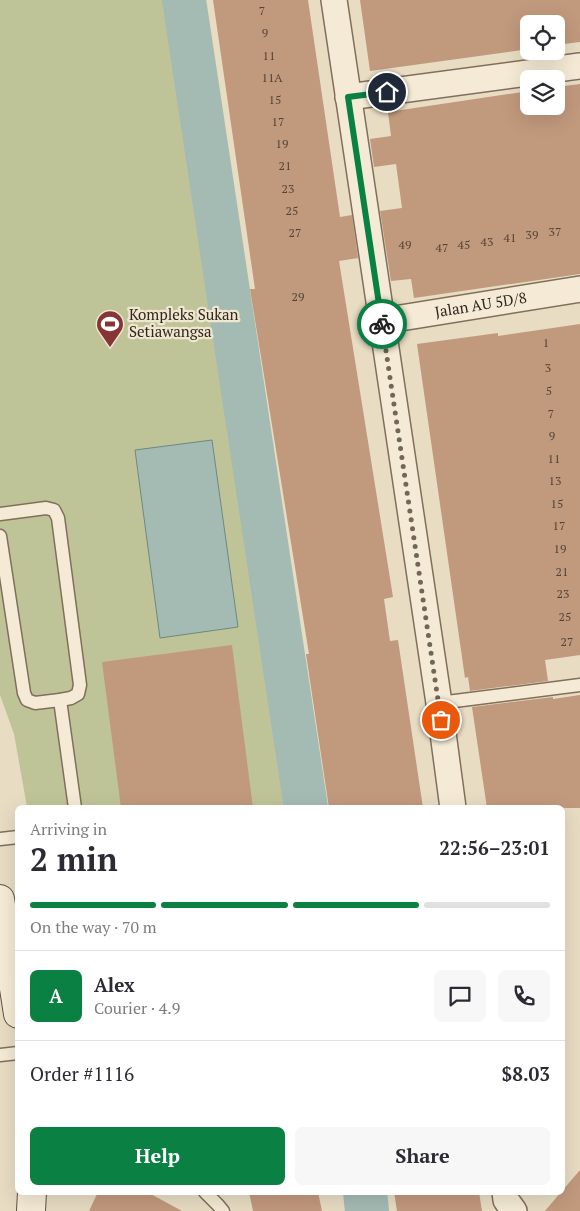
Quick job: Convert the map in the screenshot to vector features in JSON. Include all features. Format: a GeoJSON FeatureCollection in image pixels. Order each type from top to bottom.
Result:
{"type":"FeatureCollection","features":[{"type":"Feature","properties":{"kind":"main road"},"geometry":{"type":"LineString","coordinates":[[0,899],[15,995]]}},
{"type":"Feature","properties":{"kind":"main road"},"geometry":{"type":"LineString","coordinates":[[31,1211],[32,1195]]}},
{"type":"Feature","properties":{"kind":"street"},"geometry":{"type":"LineString","coordinates":[[334,0],[439,703],[452,805]]}},
{"type":"Feature","properties":{"kind":"street"},"geometry":{"type":"LineString","coordinates":[[348,97],[580,66]]}},
{"type":"Feature","properties":{"kind":"street","name":"Jalan AU 5D/8"},"geometry":{"type":"LineString","coordinates":[[382,321],[580,289]]}},
{"type":"Feature","properties":{"kind":"street"},"geometry":{"type":"LineString","coordinates":[[505,1195],[506,1200],[514,1211]]}},
{"type":"Feature","properties":{"kind":"lane"},"geometry":{"type":"LineString","coordinates":[[0,514],[46,508],[54,510],[58,518],[80,686],[78,694],[71,698],[34,703],[27,700],[24,693],[0,536]]}},
{"type":"Feature","properties":{"kind":"lane"},"geometry":{"type":"LineString","coordinates":[[439,703],[580,685]]}},
{"type":"Feature","properties":{"kind":"lane"},"geometry":{"type":"LineString","coordinates":[[60,700],[75,805]]}},
{"type":"Feature","properties":{"kind":"lane"},"geometry":{"type":"LineString","coordinates":[[0,839],[15,838]]}},
{"type":"Feature","properties":{"kind":"lane"},"geometry":{"type":"LineString","coordinates":[[0,1055],[15,1053]]}},
{"type":"Feature","properties":{"kind":"lane"},"geometry":{"type":"LineString","coordinates":[[208,1195],[222,1211]]}},
{"type":"Feature","properties":{"kind":"green space","name":"Kompleks Sukan Setiawangsa"},"geometry":{"type":"Polygon","coordinates":[[[0,0],[171,0],[284,805],[27,805],[14,734],[0,695],[0,0]]]}},
{"type":"Feature","properties":{"kind":"water"},"geometry":{"type":"Polygon","coordinates":[[[212,440],[238,627],[160,638],[135,450],[212,440]]]}},
{"type":"Feature","properties":{"kind":"building"},"geometry":{"type":"Polygon","coordinates":[[[213,0],[308,0],[340,217],[352,215],[358,258],[339,261],[393,597],[384,599],[390,641],[398,640],[423,805],[329,805],[306,654],[309,654],[250,289],[255,289],[213,0]]]}},
{"type":"Feature","properties":{"kind":"building"},"geometry":{"type":"Polygon","coordinates":[[[360,0],[580,0],[580,42],[565,44],[565,15],[520,15],[520,50],[370,71],[360,0]]]}},
{"type":"Feature","properties":{"kind":"building"},"geometry":{"type":"Polygon","coordinates":[[[580,84],[580,274],[414,298],[411,279],[391,281],[380,211],[402,208],[396,164],[374,167],[370,139],[391,136],[388,112],[520,92],[520,115],[565,115],[565,86],[580,84]]]}},
{"type":"Feature","properties":{"kind":"building"},"geometry":{"type":"Polygon","coordinates":[[[580,324],[580,655],[545,660],[548,681],[470,691],[468,677],[465,678],[417,344],[498,333],[498,336],[580,324]]]}},
{"type":"Feature","properties":{"kind":"building"},"geometry":{"type":"Polygon","coordinates":[[[232,645],[253,805],[121,805],[102,662],[232,645]]]}},
{"type":"Feature","properties":{"kind":"building"},"geometry":{"type":"Polygon","coordinates":[[[580,695],[580,808],[565,808],[565,805],[487,805],[472,707],[553,697],[553,699],[580,695]]]}},
{"type":"Feature","properties":{"kind":"building"},"geometry":{"type":"Polygon","coordinates":[[[580,1170],[580,1211],[545,1211],[558,1195],[565,1195],[565,1188],[580,1170]]]}},
{"type":"Feature","properties":{"kind":"building"},"geometry":{"type":"Polygon","coordinates":[[[97,1195],[153,1195],[182,1211],[89,1211],[97,1195]]]}},
{"type":"Feature","properties":{"kind":"building"},"geometry":{"type":"Polygon","coordinates":[[[250,1195],[319,1195],[322,1211],[253,1211],[250,1195]]]}},
{"type":"Feature","properties":{"kind":"building"},"geometry":{"type":"Polygon","coordinates":[[[394,1195],[479,1195],[482,1211],[397,1211],[394,1195]]]}},
{"type":"Feature","properties":{"kind":"waterway"},"geometry":{"type":"LineString","coordinates":[[184,0],[306,805]]}},
{"type":"Feature","properties":{"kind":"waterway"},"geometry":{"type":"LineString","coordinates":[[365,1195],[367,1211]]}},
{"type":"Feature","properties":{"kind":"way so far"},"geometry":{"type":"LineString","coordinates":[[382,324],[441,720]]}},
{"type":"Feature","properties":{"kind":"place","name":"Kompleks Sukan Setiawangsa"},"geometry":{"type":"Point","coordinates":[110,348]}},
{"type":"Feature","properties":{"kind":"route"},"geometry":{"type":"LineString","coordinates":[[382,324],[348,97],[387,92]]}}]}
